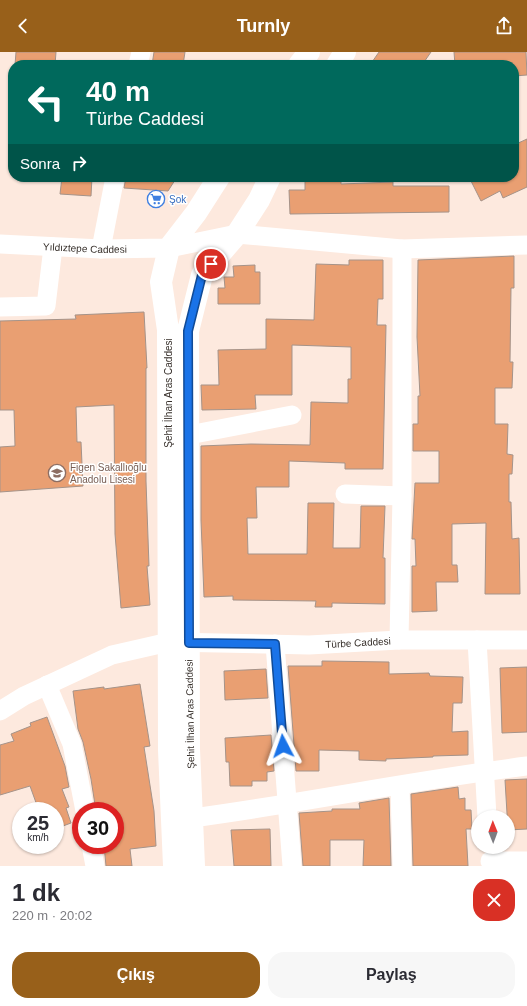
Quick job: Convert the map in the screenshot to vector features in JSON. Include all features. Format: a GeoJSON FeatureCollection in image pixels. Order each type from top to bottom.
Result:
{"type":"FeatureCollection","features":[{"type":"Feature","properties":{"kind":"main road","name":"Şehit İlhan Aras Caddesi"},"geometry":{"type":"LineString","coordinates":[[194,866],[189,749],[179,642],[168,330],[161,282],[169,248],[196,213],[216,182]]}},
{"type":"Feature","properties":{"kind":"main road","name":"Şehit İlhan Aras Caddesi"},"geometry":{"type":"LineString","coordinates":[[174,866],[169,750],[179,642],[189,435],[188,331],[202,275],[236,234],[259,200],[268,182]]}},
{"type":"Feature","properties":{"kind":"street"},"geometry":{"type":"LineString","coordinates":[[101,250],[115,182]]}},
{"type":"Feature","properties":{"kind":"street","name":"Yıldıztepe Caddesi"},"geometry":{"type":"LineString","coordinates":[[0,244],[101,250],[169,248],[236,234],[402,249],[527,245]]}},
{"type":"Feature","properties":{"kind":"street"},"geometry":{"type":"LineString","coordinates":[[0,307],[46,306],[53,247]]}},
{"type":"Feature","properties":{"kind":"street"},"geometry":{"type":"LineString","coordinates":[[399,640],[402,496],[402,249]]}},
{"type":"Feature","properties":{"kind":"street"},"geometry":{"type":"LineString","coordinates":[[189,435],[292,415]]}},
{"type":"Feature","properties":{"kind":"street"},"geometry":{"type":"LineString","coordinates":[[345,494],[402,496]]}},
{"type":"Feature","properties":{"kind":"street","name":"Türbe Caddesi"},"geometry":{"type":"LineString","coordinates":[[0,711],[24,696],[112,655],[179,642],[308,645],[399,640],[527,640]]}},
{"type":"Feature","properties":{"kind":"street"},"geometry":{"type":"LineString","coordinates":[[477,640],[487,810]]}},
{"type":"Feature","properties":{"kind":"street"},"geometry":{"type":"LineString","coordinates":[[275,644],[292,866]]}},
{"type":"Feature","properties":{"kind":"street"},"geometry":{"type":"LineString","coordinates":[[47,685],[72,744],[82,802]]}},
{"type":"Feature","properties":{"kind":"street"},"geometry":{"type":"LineString","coordinates":[[192,818],[287,805],[485,771],[527,766]]}},
{"type":"Feature","properties":{"kind":"street"},"geometry":{"type":"LineString","coordinates":[[400,786],[402,866]]}},
{"type":"Feature","properties":{"kind":"street"},"geometry":{"type":"LineString","coordinates":[[93,854],[95,866]]}},
{"type":"Feature","properties":{"kind":"street"},"geometry":{"type":"LineString","coordinates":[[490,858],[527,860]]}},
{"type":"Feature","properties":{"kind":"building"},"geometry":{"type":"Polygon","coordinates":[[[16,52],[56,52],[55,60],[15,60],[16,52]]]}},
{"type":"Feature","properties":{"kind":"building"},"geometry":{"type":"Polygon","coordinates":[[[154,52],[185,52],[184,60],[153,60],[154,52]]]}},
{"type":"Feature","properties":{"kind":"building"},"geometry":{"type":"Polygon","coordinates":[[[379,52],[431,52],[425,60],[373,60],[379,52]]]}},
{"type":"Feature","properties":{"kind":"building"},"geometry":{"type":"Polygon","coordinates":[[[454,52],[526,52],[527,75],[519,76],[519,60],[455,60],[454,52]]]}},
{"type":"Feature","properties":{"kind":"building"},"geometry":{"type":"Polygon","coordinates":[[[527,139],[527,187],[503,198],[500,191],[481,201],[472,182],[519,182],[519,143],[527,139]]]}},
{"type":"Feature","properties":{"kind":"building"},"geometry":{"type":"Polygon","coordinates":[[[61,182],[92,182],[91,196],[60,194],[61,182]]]}},
{"type":"Feature","properties":{"kind":"building"},"geometry":{"type":"Polygon","coordinates":[[[125,182],[174,182],[168,191],[124,188],[125,182]]]}},
{"type":"Feature","properties":{"kind":"building"},"geometry":{"type":"Polygon","coordinates":[[[305,182],[341,182],[341,184],[393,182],[393,186],[449,186],[449,212],[290,214],[289,190],[305,190],[305,182]]]}},
{"type":"Feature","properties":{"kind":"building"},"geometry":{"type":"Polygon","coordinates":[[[514,256],[514,288],[511,288],[510,362],[513,362],[512,388],[495,388],[495,424],[508,424],[507,454],[513,455],[512,474],[509,474],[509,502],[511,502],[512,539],[519,538],[520,594],[485,594],[486,523],[452,524],[452,565],[457,565],[458,582],[436,582],[437,611],[412,612],[412,566],[416,566],[415,539],[412,539],[415,483],[439,483],[439,451],[413,451],[413,424],[418,424],[418,396],[420,396],[417,337],[418,260],[514,256]]]}},
{"type":"Feature","properties":{"kind":"building"},"geometry":{"type":"Polygon","coordinates":[[[349,260],[383,260],[383,299],[378,299],[377,325],[386,325],[383,469],[345,469],[345,463],[289,461],[289,487],[256,487],[257,518],[247,518],[248,554],[307,554],[308,503],[334,503],[333,548],[360,548],[361,506],[385,506],[383,558],[385,558],[385,604],[332,603],[332,607],[315,607],[316,601],[233,600],[233,596],[204,597],[201,520],[201,446],[251,444],[310,445],[311,402],[348,403],[348,379],[351,379],[351,347],[292,345],[292,395],[255,395],[256,409],[202,410],[201,385],[219,385],[218,350],[266,349],[266,319],[314,320],[316,264],[349,265],[349,260]]]}},
{"type":"Feature","properties":{"kind":"building"},"geometry":{"type":"Polygon","coordinates":[[[255,265],[255,272],[260,272],[260,304],[218,304],[218,288],[225,288],[224,277],[234,277],[233,266],[255,265]]]}},
{"type":"Feature","properties":{"kind":"building"},"geometry":{"type":"Polygon","coordinates":[[[144,312],[147,368],[146,481],[149,566],[147,566],[150,605],[121,608],[115,534],[114,405],[76,407],[77,442],[81,442],[83,486],[0,492],[0,447],[15,446],[14,410],[0,410],[0,321],[76,319],[75,315],[144,312]]]}},
{"type":"Feature","properties":{"kind":"building"},"geometry":{"type":"Polygon","coordinates":[[[322,661],[389,662],[389,674],[429,673],[430,676],[463,677],[462,703],[453,703],[452,732],[468,731],[468,755],[386,759],[386,761],[359,760],[359,751],[319,750],[319,771],[296,771],[288,666],[322,666],[322,661]]]}},
{"type":"Feature","properties":{"kind":"building"},"geometry":{"type":"Polygon","coordinates":[[[527,667],[527,732],[502,733],[500,668],[527,667]]]}},
{"type":"Feature","properties":{"kind":"building"},"geometry":{"type":"Polygon","coordinates":[[[266,669],[268,698],[225,700],[224,671],[266,669]]]}},
{"type":"Feature","properties":{"kind":"building"},"geometry":{"type":"Polygon","coordinates":[[[140,684],[150,746],[144,747],[154,811],[156,846],[130,849],[132,866],[106,866],[105,854],[124,854],[124,802],[95,802],[83,742],[78,729],[73,691],[104,687],[104,689],[140,684]]]}},
{"type":"Feature","properties":{"kind":"building"},"geometry":{"type":"Polygon","coordinates":[[[47,717],[65,766],[69,787],[62,789],[69,807],[66,808],[71,823],[64,826],[64,802],[36,802],[30,786],[0,795],[0,745],[14,741],[11,734],[31,726],[30,723],[47,717]]]}},
{"type":"Feature","properties":{"kind":"building"},"geometry":{"type":"Polygon","coordinates":[[[271,735],[274,771],[267,772],[267,781],[252,781],[252,786],[230,786],[229,762],[226,762],[225,738],[271,735]]]}},
{"type":"Feature","properties":{"kind":"building"},"geometry":{"type":"Polygon","coordinates":[[[527,779],[527,829],[515,830],[515,810],[507,810],[505,780],[527,779]]]}},
{"type":"Feature","properties":{"kind":"building"},"geometry":{"type":"Polygon","coordinates":[[[458,787],[459,799],[465,798],[465,810],[471,810],[471,829],[466,829],[468,866],[413,866],[411,794],[458,787]]]}},
{"type":"Feature","properties":{"kind":"building"},"geometry":{"type":"Polygon","coordinates":[[[389,798],[391,866],[363,866],[364,840],[330,840],[330,866],[303,866],[299,813],[332,811],[332,809],[360,809],[359,803],[389,798]]]}},
{"type":"Feature","properties":{"kind":"building"},"geometry":{"type":"Polygon","coordinates":[[[270,829],[271,866],[234,866],[231,830],[270,829]]]}},
{"type":"Feature","properties":{"kind":"place","name":"Şok"},"geometry":{"type":"Point","coordinates":[156,199]}},
{"type":"Feature","properties":{"kind":"place","name":"Figen Sakallıoğlu Anadolu Lisesi"},"geometry":{"type":"Point","coordinates":[57,473]}},
{"type":"Feature","properties":{"kind":"route"},"geometry":{"type":"LineString","coordinates":[[211,264],[202,275],[188,331],[189,643],[275,644],[283,746]]}}]}
